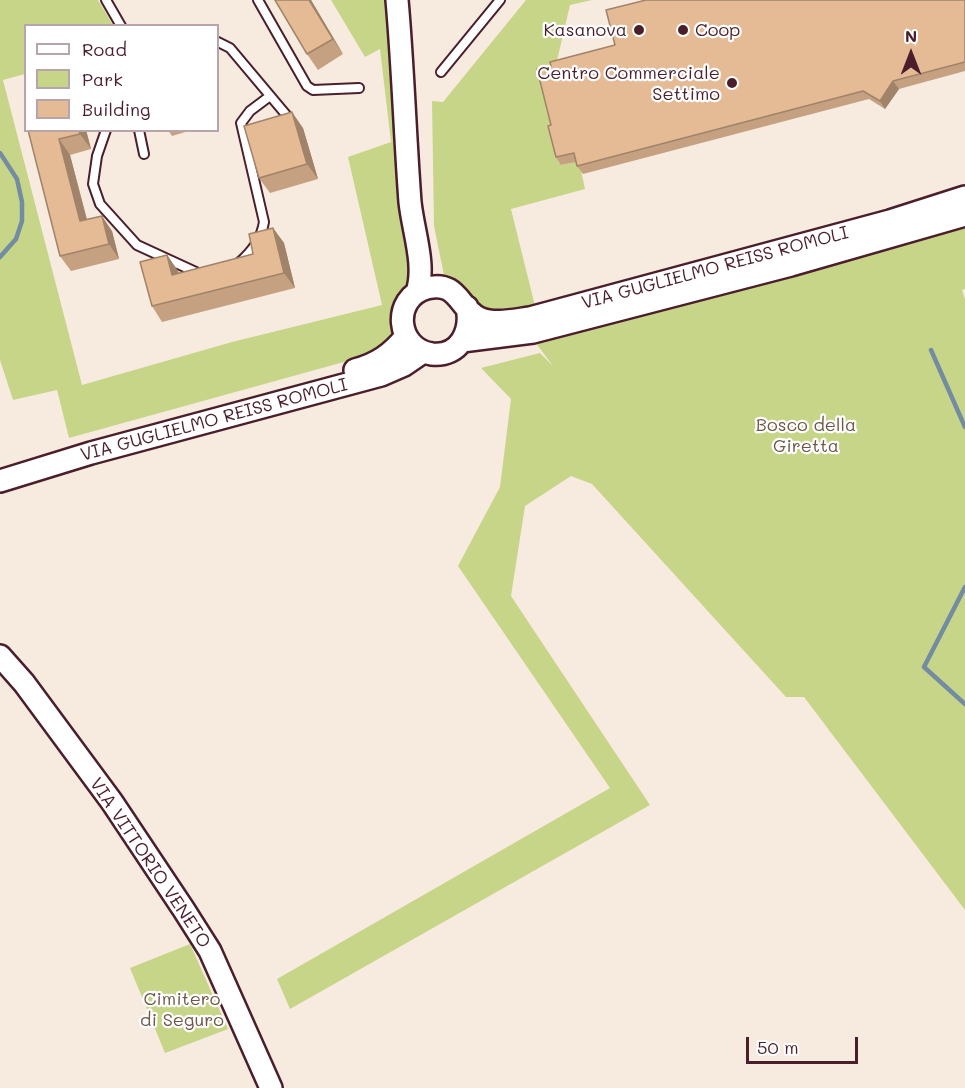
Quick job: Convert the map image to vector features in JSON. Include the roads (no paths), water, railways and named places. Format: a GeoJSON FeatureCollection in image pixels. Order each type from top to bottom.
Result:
{"type":"FeatureCollection","features":[{"type":"Feature","properties":{"kind":"street"},"geometry":{"type":"LineString","coordinates":[[397,0],[411,202],[414,234],[421,268],[421,281],[417,292]]}},
{"type":"Feature","properties":{"kind":"street"},"geometry":{"type":"LineString","coordinates":[[408,0],[425,228],[433,267],[443,288]]}},
{"type":"Feature","properties":{"kind":"street","name":"VIA GUGLIELMO REISS ROMOLI"},"geometry":{"type":"LineString","coordinates":[[466,308],[478,318],[494,322],[530,318],[943,205],[965,197]]}},
{"type":"Feature","properties":{"kind":"street"},"geometry":{"type":"LineString","coordinates":[[791,265],[836,245],[937,216],[942,212],[943,205]]}},
{"type":"Feature","properties":{"kind":"street","name":"VIA GUGLIELMO REISS ROMOLI"},"geometry":{"type":"LineString","coordinates":[[462,341],[533,332],[791,265],[965,215]]}},
{"type":"Feature","properties":{"kind":"street"},"geometry":{"type":"LineString","coordinates":[[425,288],[443,288],[461,298],[469,319],[468,330],[455,348],[445,353],[423,352],[413,346],[406,336],[402,317],[410,299],[417,292],[425,288]]}},
{"type":"Feature","properties":{"kind":"street","name":"VIA GUGLIELMO REISS ROMOLI"},"geometry":{"type":"LineString","coordinates":[[0,468],[87,442],[367,367],[395,350],[406,336]]}},
{"type":"Feature","properties":{"kind":"street","name":"VIA GUGLIELMO REISS ROMOLI"},"geometry":{"type":"LineString","coordinates":[[0,481],[91,453],[381,375],[404,365],[423,352]]}},
{"type":"Feature","properties":{"kind":"street","name":"VIA VITTORIO VENETO"},"geometry":{"type":"LineString","coordinates":[[0,656],[24,683],[112,802],[210,951],[271,1088]]}},
{"type":"Feature","properties":{"kind":"lane"},"geometry":{"type":"LineString","coordinates":[[106,0],[120,24]]}},
{"type":"Feature","properties":{"kind":"lane"},"geometry":{"type":"LineString","coordinates":[[258,0],[307,86],[313,90],[359,88]]}},
{"type":"Feature","properties":{"kind":"lane"},"geometry":{"type":"LineString","coordinates":[[441,72],[500,0]]}},
{"type":"Feature","properties":{"kind":"lane"},"geometry":{"type":"LineString","coordinates":[[219,42],[230,48],[288,117]]}},
{"type":"Feature","properties":{"kind":"lane"},"geometry":{"type":"LineString","coordinates":[[236,266],[251,252],[262,235],[264,222],[241,123],[250,111],[270,96]]}},
{"type":"Feature","properties":{"kind":"lane"},"geometry":{"type":"LineString","coordinates":[[105,132],[97,156],[93,184],[100,204],[137,244],[201,274],[212,272]]}},
{"type":"Feature","properties":{"kind":"lane"},"geometry":{"type":"LineString","coordinates":[[139,132],[144,154]]}},
{"type":"Feature","properties":{"kind":"waterway"},"geometry":{"type":"LineString","coordinates":[[0,153],[17,179],[22,202],[22,221],[16,239],[0,257]]}},
{"type":"Feature","properties":{"kind":"waterway"},"geometry":{"type":"LineString","coordinates":[[931,350],[965,427]]}},
{"type":"Feature","properties":{"kind":"waterway"},"geometry":{"type":"LineString","coordinates":[[965,587],[924,667],[965,704]]}},
{"type":"Feature","properties":{"kind":"place","name":"Kasanova"},"geometry":{"type":"Point","coordinates":[639,30]}},
{"type":"Feature","properties":{"kind":"place","name":"Coop"},"geometry":{"type":"Point","coordinates":[683,30]}},
{"type":"Feature","properties":{"kind":"place","name":"Centro Commerciale Settimo"},"geometry":{"type":"Point","coordinates":[732,83]}},
{"type":"Feature","properties":{"kind":"park label","name":"Bosco della Giretta"},"geometry":{"type":"Point","coordinates":[806,435]}},
{"type":"Feature","properties":{"kind":"park label","name":"Cimitero di Seguro"},"geometry":{"type":"Point","coordinates":[182,1009]}}]}
